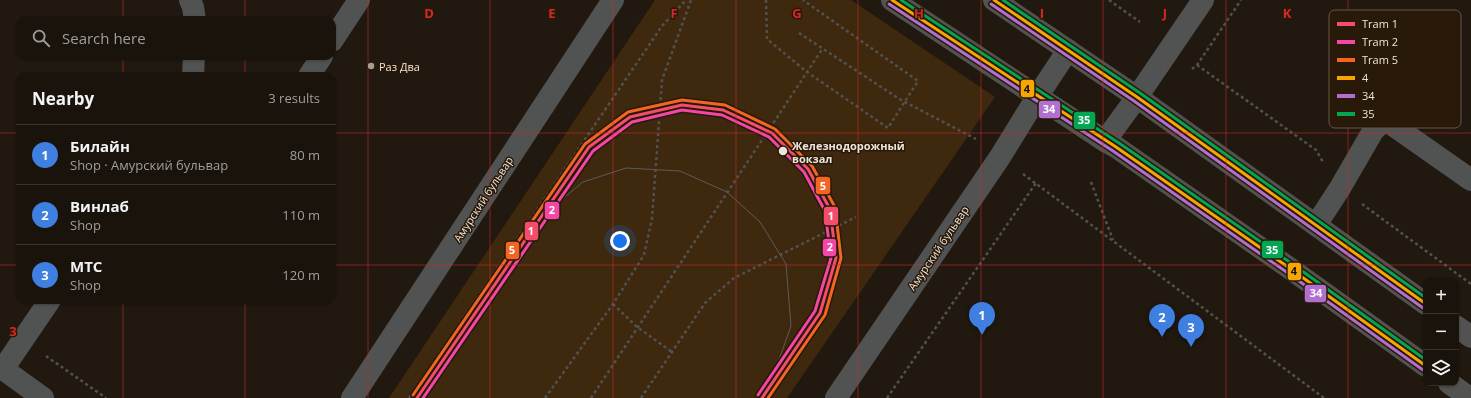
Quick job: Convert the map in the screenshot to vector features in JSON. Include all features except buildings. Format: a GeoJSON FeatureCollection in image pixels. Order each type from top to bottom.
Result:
{"type":"FeatureCollection","features":[{"type":"Feature","properties":{"kind":"main road"},"geometry":{"type":"LineString","coordinates":[[892,0],[1104,141],[1116,147],[1281,262],[1423,364]]}},
{"type":"Feature","properties":{"kind":"main road"},"geometry":{"type":"LineString","coordinates":[[994,0],[1137,97],[1423,302]]}},
{"type":"Feature","properties":{"kind":"main road"},"geometry":{"type":"LineString","coordinates":[[1459,328],[1471,337]]}},
{"type":"Feature","properties":{"kind":"main road"},"geometry":{"type":"LineString","coordinates":[[1453,386],[1470,398]]}},
{"type":"Feature","properties":{"kind":"street"},"geometry":{"type":"LineString","coordinates":[[190,0],[194,16]]}},
{"type":"Feature","properties":{"kind":"street"},"geometry":{"type":"LineString","coordinates":[[336,35],[359,0]]}},
{"type":"Feature","properties":{"kind":"street","name":"Амурский бульвар"},"geometry":{"type":"LineString","coordinates":[[352,398],[613,0]]}},
{"type":"Feature","properties":{"kind":"street"},"geometry":{"type":"LineString","coordinates":[[1104,141],[1137,97],[1203,0]]}},
{"type":"Feature","properties":{"kind":"street","name":"Амурский бульвар"},"geometry":{"type":"LineString","coordinates":[[836,398],[1000,157],[1068,50]]}},
{"type":"Feature","properties":{"kind":"street"},"geometry":{"type":"LineString","coordinates":[[193,72],[194,60]]}},
{"type":"Feature","properties":{"kind":"street"},"geometry":{"type":"LineString","coordinates":[[312,72],[319,60]]}},
{"type":"Feature","properties":{"kind":"street"},"geometry":{"type":"LineString","coordinates":[[1316,225],[1376,128]]}},
{"type":"Feature","properties":{"kind":"street"},"geometry":{"type":"LineString","coordinates":[[1397,128],[1471,180]]}},
{"type":"Feature","properties":{"kind":"street"},"geometry":{"type":"LineString","coordinates":[[43,398],[1,368],[23,340],[47,304]]}},
{"type":"Feature","properties":{"kind":"path"},"geometry":{"type":"LineString","coordinates":[[409,398],[662,26],[686,0]]}},
{"type":"Feature","properties":{"kind":"path"},"geometry":{"type":"LineString","coordinates":[[545,398],[613,304],[644,255],[652,219],[662,80],[691,0]]}},
{"type":"Feature","properties":{"kind":"path"},"geometry":{"type":"LineString","coordinates":[[766,0],[767,39],[807,72],[888,128],[918,81],[803,0]]}},
{"type":"Feature","properties":{"kind":"path"},"geometry":{"type":"LineString","coordinates":[[1109,0],[1140,22]]}},
{"type":"Feature","properties":{"kind":"path"},"geometry":{"type":"LineString","coordinates":[[799,33],[905,102],[976,139]]}},
{"type":"Feature","properties":{"kind":"path"},"geometry":{"type":"LineString","coordinates":[[590,398],[823,48]]}},
{"type":"Feature","properties":{"kind":"path"},"geometry":{"type":"LineString","coordinates":[[1023,174],[1324,398]]}},
{"type":"Feature","properties":{"kind":"path"},"geometry":{"type":"LineString","coordinates":[[1091,182],[1114,241]]}},
{"type":"Feature","properties":{"kind":"path"},"geometry":{"type":"LineString","coordinates":[[887,398],[1036,183]]}},
{"type":"Feature","properties":{"kind":"path"},"geometry":{"type":"LineString","coordinates":[[641,398],[705,303],[734,278],[856,217]]}},
{"type":"Feature","properties":{"kind":"path"},"geometry":{"type":"LineString","coordinates":[[613,304],[638,327],[672,352]]}},
{"type":"Feature","properties":{"kind":"path"},"geometry":{"type":"LineString","coordinates":[[23,340],[106,398]]}},
{"type":"Feature","properties":{"kind":"shaded area"},"geometry":{"type":"Polygon","coordinates":[[[655,0],[851,0],[995,97],[787,398],[389,398],[655,0]]]}},
{"type":"Feature","properties":{"kind":"tram line","name":"5"},"geometry":{"type":"LineString","coordinates":[[413,395],[585,144],[628,112],[682,100],[725,105],[775,129],[812,166],[835,207],[841,258],[825,315],[768,398]]}},
{"type":"Feature","properties":{"kind":"tram line","name":"1"},"geometry":{"type":"LineString","coordinates":[[417,398],[589,147],[630,117],[682,105],[723,110],[772,133],[808,169],[830,209],[836,258],[820,313],[762,398]]}},
{"type":"Feature","properties":{"kind":"tram line","name":"2"},"geometry":{"type":"LineString","coordinates":[[423,398],[593,151],[632,122],[682,110],[722,115],[769,137],[804,172],[825,211],[831,258],[815,311],[758,395]]}},
{"type":"Feature","properties":{"kind":"tram line"},"geometry":{"type":"LineString","coordinates":[[544,214],[583,182],[626,168],[680,171],[727,192],[760,222],[786,264],[791,326],[770,385]]}},
{"type":"Feature","properties":{"kind":"transit line","name":"4"},"geometry":{"type":"LineString","coordinates":[[892,0],[1116,147],[1288,267],[1423,364]]}},
{"type":"Feature","properties":{"kind":"transit line","name":"35"},"geometry":{"type":"LineString","coordinates":[[901,0],[1119,143],[1291,263],[1423,358]]}},
{"type":"Feature","properties":{"kind":"transit line","name":"4"},"geometry":{"type":"LineString","coordinates":[[994,0],[1137,97],[1423,302]]}},
{"type":"Feature","properties":{"kind":"transit line","name":"35"},"geometry":{"type":"LineString","coordinates":[[1003,0],[1140,93],[1423,296]]}},
{"type":"Feature","properties":{"kind":"transit line","name":"34"},"geometry":{"type":"LineString","coordinates":[[889,4],[1113,151],[1285,271],[1423,370]]}},
{"type":"Feature","properties":{"kind":"transit line","name":"34"},"geometry":{"type":"LineString","coordinates":[[991,4],[1134,101],[1423,308]]}},
{"type":"Feature","properties":{"kind":"place","name":"Раз Два"},"geometry":{"type":"Point","coordinates":[371,66]}},
{"type":"Feature","properties":{"kind":"place","name":"Железнодорожный вокзал"},"geometry":{"type":"Point","coordinates":[783,151]}},
{"type":"Feature","properties":{"kind":"place","name":"Билайн"},"geometry":{"type":"Point","coordinates":[982,335]}},
{"type":"Feature","properties":{"kind":"place","name":"Винлаб"},"geometry":{"type":"Point","coordinates":[1162,337]}},
{"type":"Feature","properties":{"kind":"place","name":"МТС"},"geometry":{"type":"Point","coordinates":[1191,347]}}]}
